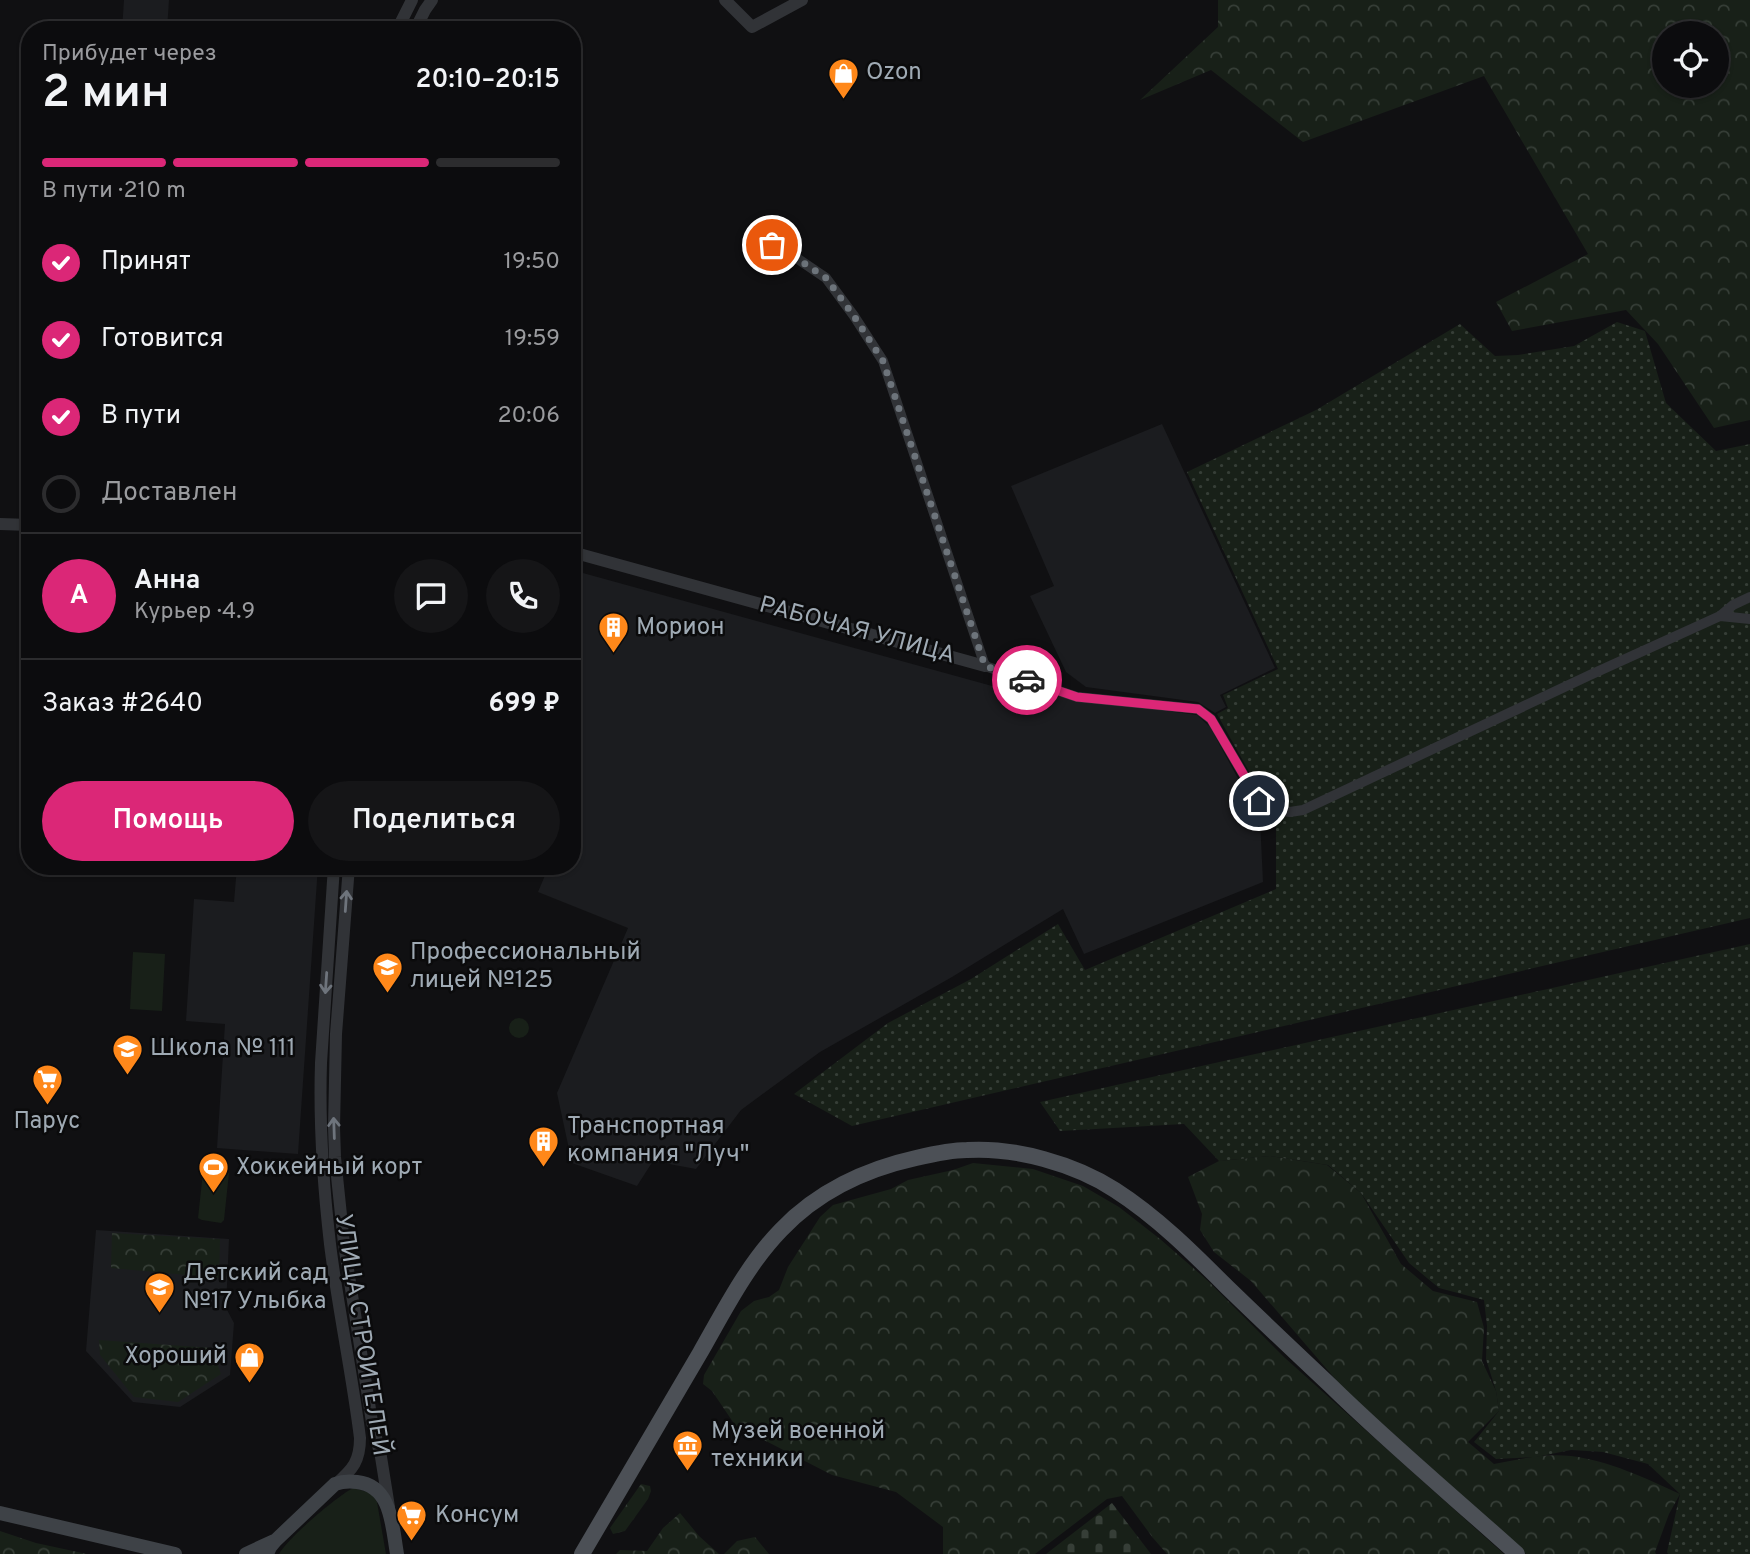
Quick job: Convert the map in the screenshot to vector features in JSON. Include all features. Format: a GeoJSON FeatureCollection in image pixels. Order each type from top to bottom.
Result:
{"type":"FeatureCollection","features":[{"type":"Feature","properties":{"kind":"main road"},"geometry":{"type":"LineString","coordinates":[[582,1554],[733,1296],[760,1254],[782,1229],[811,1203],[859,1177],[912,1159],[967,1150],[1020,1154],[1059,1164],[1112,1188],[1147,1213],[1186,1246],[1345,1400],[1517,1554]]}},
{"type":"Feature","properties":{"kind":"main road"},"geometry":{"type":"LineString","coordinates":[[267,1554],[275,1541],[335,1484],[348,1481],[373,1486],[383,1496],[389,1511],[397,1554]]}},
{"type":"Feature","properties":{"kind":"main road"},"geometry":{"type":"LineString","coordinates":[[0,1513],[175,1554]]}},
{"type":"Feature","properties":{"kind":"main road"},"geometry":{"type":"LineString","coordinates":[[246,1554],[275,1541]]}},
{"type":"Feature","properties":{"kind":"street"},"geometry":{"type":"LineString","coordinates":[[402,21],[412,0]]}},
{"type":"Feature","properties":{"kind":"street"},"geometry":{"type":"LineString","coordinates":[[419,21],[432,0]]}},
{"type":"Feature","properties":{"kind":"street"},"geometry":{"type":"LineString","coordinates":[[725,0],[752,27]]}},
{"type":"Feature","properties":{"kind":"street"},"geometry":{"type":"LineString","coordinates":[[737,0],[752,27]]}},
{"type":"Feature","properties":{"kind":"street"},"geometry":{"type":"LineString","coordinates":[[752,27],[802,0]]}},
{"type":"Feature","properties":{"kind":"street"},"geometry":{"type":"LineString","coordinates":[[753,241],[772,245],[826,278],[883,361],[985,666]]}},
{"type":"Feature","properties":{"kind":"street"},"geometry":{"type":"LineString","coordinates":[[0,524],[21,525]]}},
{"type":"Feature","properties":{"kind":"street","name":"РАБОЧАЯ УЛИЦА"},"geometry":{"type":"LineString","coordinates":[[581,554],[985,666],[1077,697],[1198,709],[1211,719],[1259,801],[1276,810],[1290,812],[1303,810],[1720,616]]}},
{"type":"Feature","properties":{"kind":"street"},"geometry":{"type":"LineString","coordinates":[[1720,616],[1733,605],[1750,597]]}},
{"type":"Feature","properties":{"kind":"street"},"geometry":{"type":"LineString","coordinates":[[1720,616],[1750,619]]}},
{"type":"Feature","properties":{"kind":"street","name":"УЛИЦА СТРОИТЕЛЕЙ"},"geometry":{"type":"LineString","coordinates":[[333,875],[321,1073],[321,1157],[331,1246],[360,1438],[360,1452],[356,1462],[335,1484]]}},
{"type":"Feature","properties":{"kind":"street","name":"УЛИЦА СТРОИТЕЛЕЙ"},"geometry":{"type":"LineString","coordinates":[[348,875],[336,1047],[335,1157],[344,1244],[389,1511]]}},
{"type":"Feature","properties":{"kind":"shaded area"},"geometry":{"type":"Polygon","coordinates":[[[124,0],[169,0],[168,21],[123,21],[124,0]]]}},
{"type":"Feature","properties":{"kind":"shaded area"},"geometry":{"type":"Polygon","coordinates":[[[1162,424],[1275,668],[1220,695],[1226,707],[1215,713],[1198,702],[1086,687],[1066,672],[1030,596],[1054,586],[1011,486],[1162,424]]]}},
{"type":"Feature","properties":{"kind":"shaded area"},"geometry":{"type":"Polygon","coordinates":[[[581,572],[1003,689],[1197,715],[1210,727],[1260,819],[1263,882],[1084,954],[1063,909],[952,977],[820,1052],[741,1110],[696,1169],[653,1161],[637,1186],[572,1163],[557,1093],[628,928],[538,892],[545,875],[581,875],[581,572]]]}},
{"type":"Feature","properties":{"kind":"shaded area"},"geometry":{"type":"Polygon","coordinates":[[[236,875],[317,875],[298,1154],[217,1148],[225,1024],[186,1021],[194,899],[234,902],[236,875]]]}},
{"type":"Feature","properties":{"kind":"shaded area","name":"Детский сад №17 Улыбка"},"geometry":{"type":"Polygon","coordinates":[[[96,1230],[229,1239],[226,1308],[234,1323],[230,1375],[180,1407],[133,1402],[86,1351],[96,1230]]]}},
{"type":"Feature","properties":{"kind":"green space"},"geometry":{"type":"Polygon","coordinates":[[[1218,0],[1750,0],[1750,420],[1714,428],[1658,344],[1626,310],[1512,331],[1496,302],[1588,254],[1484,76],[1303,142],[1211,70],[1140,100],[1218,27],[1218,0]]]}},
{"type":"Feature","properties":{"kind":"green space"},"geometry":{"type":"Polygon","coordinates":[[[1617,322],[1645,331],[1666,403],[1716,451],[1750,444],[1750,918],[852,1126],[794,1094],[888,1023],[971,979],[1058,924],[1085,970],[1276,889],[1276,820],[1217,714],[1228,708],[1223,695],[1278,669],[1187,472],[1316,410],[1460,324],[1495,356],[1574,346],[1617,322]]]}},
{"type":"Feature","properties":{"kind":"green space"},"geometry":{"type":"Polygon","coordinates":[[[1750,944],[1750,1554],[1668,1554],[1680,1494],[1648,1464],[1603,1452],[1571,1450],[1536,1457],[1496,1459],[1474,1442],[1499,1411],[1486,1359],[1487,1326],[1484,1300],[1439,1288],[1409,1263],[1361,1193],[1328,1165],[1270,1156],[1219,1161],[1184,1124],[1060,1131],[1040,1102],[1750,944]]]}},
{"type":"Feature","properties":{"kind":"green space"},"geometry":{"type":"Polygon","coordinates":[[[133,952],[165,954],[162,1011],[130,1009],[133,952]]]}},
{"type":"Feature","properties":{"kind":"green space"},"geometry":{"type":"Polygon","coordinates":[[[519,1018],[526,1021],[529,1028],[526,1035],[519,1038],[512,1035],[509,1028],[512,1021],[519,1018]]]}},
{"type":"Feature","properties":{"kind":"green space"},"geometry":{"type":"Polygon","coordinates":[[[1270,1156],[1327,1165],[1361,1193],[1401,1264],[1433,1291],[1477,1302],[1484,1328],[1482,1361],[1496,1391],[1499,1411],[1468,1442],[1494,1464],[1542,1456],[1585,1458],[1640,1476],[1680,1494],[1669,1514],[1656,1554],[1526,1554],[1343,1388],[1251,1281],[1214,1252],[1200,1230],[1202,1214],[1188,1177],[1219,1161],[1270,1156]]]}},
{"type":"Feature","properties":{"kind":"green space"},"geometry":{"type":"Polygon","coordinates":[[[973,1163],[1033,1169],[1083,1186],[1119,1207],[1207,1280],[1285,1358],[1504,1554],[1167,1554],[1122,1496],[1107,1499],[1035,1554],[943,1554],[943,1527],[896,1492],[832,1475],[735,1425],[712,1391],[703,1384],[704,1375],[741,1311],[754,1301],[769,1297],[779,1290],[788,1267],[820,1217],[833,1205],[891,1189],[908,1180],[973,1163]]]}},
{"type":"Feature","properties":{"kind":"green space","name":"Хоккейный корт"},"geometry":{"type":"Polygon","coordinates":[[[208,1168],[229,1173],[224,1220],[221,1223],[198,1218],[203,1172],[208,1168]]]}},
{"type":"Feature","properties":{"kind":"green space"},"geometry":{"type":"Polygon","coordinates":[[[112,1233],[220,1239],[219,1278],[111,1268],[112,1233]]]}},
{"type":"Feature","properties":{"kind":"green space"},"geometry":{"type":"Polygon","coordinates":[[[99,1340],[212,1348],[221,1374],[178,1402],[134,1397],[100,1355],[99,1340]]]}},
{"type":"Feature","properties":{"kind":"green space"},"geometry":{"type":"Polygon","coordinates":[[[641,1484],[650,1486],[648,1499],[625,1531],[613,1534],[610,1528],[641,1484]]]}},
{"type":"Feature","properties":{"kind":"green space"},"geometry":{"type":"Polygon","coordinates":[[[353,1488],[371,1493],[377,1502],[386,1554],[279,1554],[313,1518],[353,1488]]]}},
{"type":"Feature","properties":{"kind":"green space"},"geometry":{"type":"Polygon","coordinates":[[[1112,1503],[1151,1554],[1046,1554],[1112,1503]]]}},
{"type":"Feature","properties":{"kind":"green space"},"geometry":{"type":"Polygon","coordinates":[[[680,1513],[719,1554],[616,1554],[620,1550],[647,1551],[663,1528],[680,1513]]]}},
{"type":"Feature","properties":{"kind":"green space"},"geometry":{"type":"Polygon","coordinates":[[[0,1531],[36,1543],[87,1554],[0,1554],[0,1531]]]}},
{"type":"Feature","properties":{"kind":"green space"},"geometry":{"type":"Polygon","coordinates":[[[755,1537],[769,1554],[724,1554],[737,1541],[755,1537]]]}},
{"type":"Feature","properties":{"kind":"way so far"},"geometry":{"type":"LineString","coordinates":[[772,245],[826,278],[883,361],[985,666],[1027,680]]}},
{"type":"Feature","properties":{"kind":"place","name":"Ozon"},"geometry":{"type":"Point","coordinates":[843,100]}},
{"type":"Feature","properties":{"kind":"place","name":"Морион"},"geometry":{"type":"Point","coordinates":[613,655]}},
{"type":"Feature","properties":{"kind":"place","name":"Профессиональный лицей №125"},"geometry":{"type":"Point","coordinates":[387,994]}},
{"type":"Feature","properties":{"kind":"place","name":"Школа № 111"},"geometry":{"type":"Point","coordinates":[127,1076]}},
{"type":"Feature","properties":{"kind":"place","name":"Парус"},"geometry":{"type":"Point","coordinates":[47,1107]}},
{"type":"Feature","properties":{"kind":"place","name":"Транспортная компания \"Луч\""},"geometry":{"type":"Point","coordinates":[544,1168]}},
{"type":"Feature","properties":{"kind":"place","name":"Хоккейный корт"},"geometry":{"type":"Point","coordinates":[213,1195]}},
{"type":"Feature","properties":{"kind":"place","name":"Детский сад №17 Улыбка"},"geometry":{"type":"Point","coordinates":[160,1315]}},
{"type":"Feature","properties":{"kind":"place","name":"Хороший"},"geometry":{"type":"Point","coordinates":[250,1384]}},
{"type":"Feature","properties":{"kind":"place","name":"Музей военной техники"},"geometry":{"type":"Point","coordinates":[688,1473]}},
{"type":"Feature","properties":{"kind":"place","name":"Консум"},"geometry":{"type":"Point","coordinates":[412,1543]}},
{"type":"Feature","properties":{"kind":"route"},"geometry":{"type":"LineString","coordinates":[[1027,680],[1077,697],[1198,709],[1211,719],[1259,801]]}}]}
